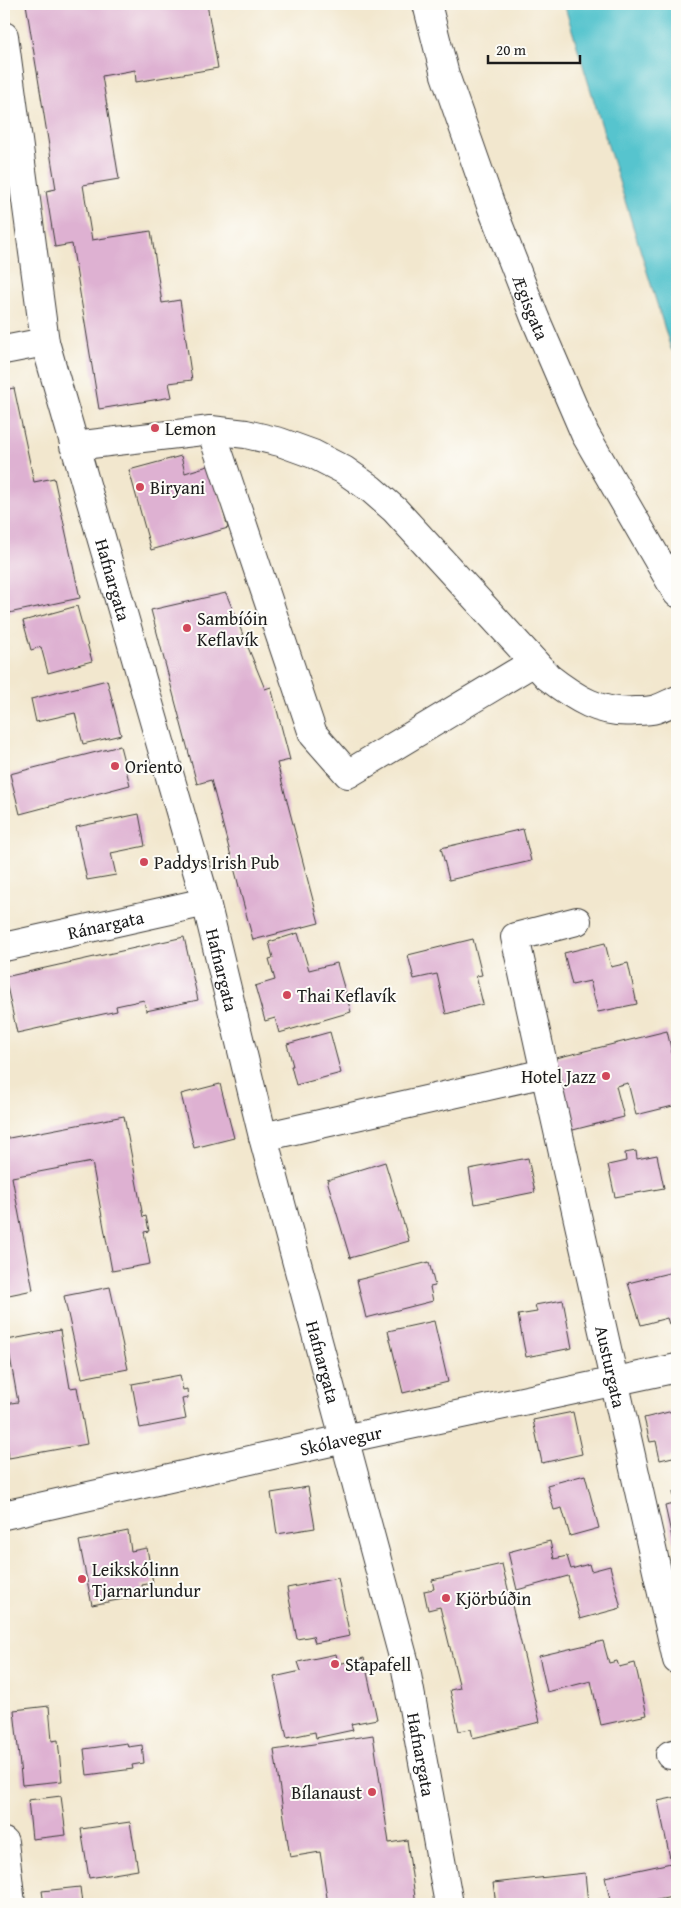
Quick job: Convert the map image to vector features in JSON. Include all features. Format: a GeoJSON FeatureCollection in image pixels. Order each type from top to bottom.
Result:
{"type":"FeatureCollection","features":[{"type":"Feature","properties":{"kind":"street","name":"Ægisgata"},"geometry":{"type":"LineString","coordinates":[[427,4],[445,75],[490,203],[538,327],[585,434],[677,592]]}},
{"type":"Feature","properties":{"kind":"street","name":"Hafnargata"},"geometry":{"type":"LineString","coordinates":[[4,36],[45,342],[206,902],[263,1137],[405,1664],[449,1904]]}},
{"type":"Feature","properties":{"kind":"street"},"geometry":{"type":"LineString","coordinates":[[4,350],[45,342]]}},
{"type":"Feature","properties":{"kind":"street"},"geometry":{"type":"LineString","coordinates":[[211,430],[313,734],[348,774],[534,662]]}},
{"type":"Feature","properties":{"kind":"street"},"geometry":{"type":"LineString","coordinates":[[74,446],[211,430],[246,434],[280,442],[313,454],[344,470],[371,489],[395,510],[548,677],[565,690],[583,702],[603,710],[630,712],[654,709],[677,700]]}},
{"type":"Feature","properties":{"kind":"street","name":"Ránargata"},"geometry":{"type":"LineString","coordinates":[[4,947],[206,902]]}},
{"type":"Feature","properties":{"kind":"street","name":"Austurgata"},"geometry":{"type":"LineString","coordinates":[[577,921],[515,937],[677,1660]]}},
{"type":"Feature","properties":{"kind":"street"},"geometry":{"type":"LineString","coordinates":[[263,1137],[545,1073]]}},
{"type":"Feature","properties":{"kind":"street","name":"Skólavegur"},"geometry":{"type":"LineString","coordinates":[[4,1515],[344,1439],[677,1368]]}},
{"type":"Feature","properties":{"kind":"street"},"geometry":{"type":"LineString","coordinates":[[4,1842],[11,1904]]}},
{"type":"Feature","properties":{"kind":"water"},"geometry":{"type":"Polygon","coordinates":[[[564,4],[677,4],[677,357],[671,349],[564,4]]]}},
{"type":"Feature","properties":{"kind":"building"},"geometry":{"type":"Polygon","coordinates":[[[26,4],[207,4],[218,68],[136,82],[135,70],[102,76],[119,179],[83,185],[92,240],[151,231],[162,303],[180,300],[192,380],[169,383],[172,397],[99,409],[72,244],[55,247],[46,191],[56,189],[26,4]]]}},
{"type":"Feature","properties":{"kind":"building"},"geometry":{"type":"Polygon","coordinates":[[[14,388],[34,482],[54,478],[80,598],[4,614],[4,390],[14,388]]]}},
{"type":"Feature","properties":{"kind":"building"},"geometry":{"type":"Polygon","coordinates":[[[181,456],[185,473],[211,465],[228,528],[151,550],[129,470],[181,456]]]}},
{"type":"Feature","properties":{"kind":"building"},"geometry":{"type":"Polygon","coordinates":[[[226,593],[265,689],[271,687],[290,760],[277,763],[319,923],[253,940],[211,780],[197,784],[151,610],[226,593]]]}},
{"type":"Feature","properties":{"kind":"building"},"geometry":{"type":"Polygon","coordinates":[[[77,606],[92,661],[48,673],[41,647],[31,650],[23,621],[77,606]]]}},
{"type":"Feature","properties":{"kind":"building"},"geometry":{"type":"Polygon","coordinates":[[[107,680],[121,735],[83,744],[75,713],[36,722],[31,699],[107,680]]]}},
{"type":"Feature","properties":{"kind":"building"},"geometry":{"type":"Polygon","coordinates":[[[120,746],[130,785],[20,814],[10,774],[120,746]]]}},
{"type":"Feature","properties":{"kind":"building"},"geometry":{"type":"Polygon","coordinates":[[[139,814],[145,846],[111,853],[116,875],[87,880],[76,827],[139,814]]]}},
{"type":"Feature","properties":{"kind":"building"},"geometry":{"type":"Polygon","coordinates":[[[523,829],[531,861],[449,880],[441,848],[523,829]]]}},
{"type":"Feature","properties":{"kind":"building"},"geometry":{"type":"Polygon","coordinates":[[[298,933],[309,970],[337,963],[351,1012],[279,1033],[275,1018],[265,1021],[255,986],[275,980],[269,959],[273,958],[269,942],[298,933]]]}},
{"type":"Feature","properties":{"kind":"building"},"geometry":{"type":"Polygon","coordinates":[[[184,937],[198,1000],[146,1011],[144,1000],[116,1006],[117,1011],[17,1033],[5,977],[184,937]]]}},
{"type":"Feature","properties":{"kind":"building"},"geometry":{"type":"Polygon","coordinates":[[[473,939],[482,975],[476,976],[483,1004],[446,1014],[437,974],[414,979],[408,955],[473,939]]]}},
{"type":"Feature","properties":{"kind":"building"},"geometry":{"type":"Polygon","coordinates":[[[605,943],[611,967],[628,963],[637,1004],[598,1012],[590,981],[572,985],[564,953],[605,943]]]}},
{"type":"Feature","properties":{"kind":"building"},"geometry":{"type":"Polygon","coordinates":[[[667,1031],[677,1074],[677,1105],[636,1115],[628,1083],[616,1086],[624,1117],[569,1131],[552,1059],[667,1031]]]}},
{"type":"Feature","properties":{"kind":"building"},"geometry":{"type":"Polygon","coordinates":[[[330,1032],[341,1073],[296,1085],[287,1044],[330,1032]]]}},
{"type":"Feature","properties":{"kind":"building"},"geometry":{"type":"Polygon","coordinates":[[[220,1084],[234,1138],[194,1148],[181,1094],[220,1084]]]}},
{"type":"Feature","properties":{"kind":"building"},"geometry":{"type":"Polygon","coordinates":[[[124,1116],[143,1217],[146,1216],[149,1231],[144,1232],[150,1264],[112,1271],[92,1162],[12,1177],[33,1290],[4,1296],[4,1139],[124,1116]]]}},
{"type":"Feature","properties":{"kind":"building"},"geometry":{"type":"Polygon","coordinates":[[[636,1151],[637,1159],[657,1155],[664,1188],[615,1197],[608,1165],[626,1161],[625,1153],[636,1151]]]}},
{"type":"Feature","properties":{"kind":"building"},"geometry":{"type":"Polygon","coordinates":[[[528,1158],[535,1192],[475,1204],[469,1169],[528,1158]]]}},
{"type":"Feature","properties":{"kind":"building"},"geometry":{"type":"Polygon","coordinates":[[[385,1162],[409,1241],[350,1258],[327,1180],[385,1162]]]}},
{"type":"Feature","properties":{"kind":"building"},"geometry":{"type":"Polygon","coordinates":[[[429,1262],[435,1286],[430,1287],[433,1301],[366,1318],[357,1280],[429,1262]]]}},
{"type":"Feature","properties":{"kind":"building"},"geometry":{"type":"Polygon","coordinates":[[[677,1271],[677,1322],[669,1324],[667,1318],[641,1325],[628,1283],[677,1271]]]}},
{"type":"Feature","properties":{"kind":"building"},"geometry":{"type":"Polygon","coordinates":[[[110,1287],[128,1369],[82,1378],[64,1296],[110,1287]]]}},
{"type":"Feature","properties":{"kind":"building"},"geometry":{"type":"Polygon","coordinates":[[[563,1300],[572,1348],[526,1357],[518,1315],[537,1312],[535,1305],[563,1300]]]}},
{"type":"Feature","properties":{"kind":"building"},"geometry":{"type":"Polygon","coordinates":[[[434,1321],[448,1382],[403,1393],[388,1331],[434,1321]]]}},
{"type":"Feature","properties":{"kind":"building"},"geometry":{"type":"Polygon","coordinates":[[[60,1330],[70,1388],[77,1387],[87,1444],[9,1458],[4,1428],[4,1404],[18,1402],[7,1340],[60,1330]]]}},
{"type":"Feature","properties":{"kind":"building"},"geometry":{"type":"Polygon","coordinates":[[[180,1375],[183,1390],[187,1389],[188,1398],[182,1399],[186,1419],[140,1428],[132,1384],[180,1375]]]}},
{"type":"Feature","properties":{"kind":"building"},"geometry":{"type":"Polygon","coordinates":[[[677,1410],[677,1456],[660,1460],[656,1441],[650,1442],[644,1418],[677,1410]]]}},
{"type":"Feature","properties":{"kind":"building"},"geometry":{"type":"Polygon","coordinates":[[[573,1412],[582,1454],[542,1463],[533,1420],[573,1412]]]}},
{"type":"Feature","properties":{"kind":"building"},"geometry":{"type":"Polygon","coordinates":[[[585,1475],[599,1528],[570,1536],[562,1508],[554,1510],[547,1485],[585,1475]]]}},
{"type":"Feature","properties":{"kind":"building"},"geometry":{"type":"Polygon","coordinates":[[[308,1487],[315,1528],[277,1534],[271,1493],[308,1487]]]}},
{"type":"Feature","properties":{"kind":"building"},"geometry":{"type":"Polygon","coordinates":[[[677,1491],[677,1541],[673,1542],[665,1506],[675,1504],[673,1492],[677,1491]]]}},
{"type":"Feature","properties":{"kind":"building"},"geometry":{"type":"Polygon","coordinates":[[[128,1531],[131,1551],[147,1548],[153,1583],[142,1585],[144,1595],[92,1605],[79,1541],[128,1531]]]}},
{"type":"Feature","properties":{"kind":"building"},"geometry":{"type":"Polygon","coordinates":[[[550,1541],[554,1559],[567,1556],[571,1569],[589,1564],[591,1571],[610,1566],[621,1608],[580,1619],[568,1576],[517,1590],[508,1552],[550,1541]]]}},
{"type":"Feature","properties":{"kind":"building"},"geometry":{"type":"Polygon","coordinates":[[[502,1564],[540,1722],[473,1738],[471,1729],[459,1731],[450,1690],[460,1688],[440,1607],[428,1610],[424,1591],[434,1589],[432,1580],[502,1564]]]}},
{"type":"Feature","properties":{"kind":"building"},"geometry":{"type":"Polygon","coordinates":[[[338,1578],[350,1636],[315,1643],[313,1636],[297,1639],[287,1588],[338,1578]]]}},
{"type":"Feature","properties":{"kind":"building"},"geometry":{"type":"Polygon","coordinates":[[[603,1641],[609,1663],[617,1661],[619,1667],[635,1663],[647,1715],[601,1725],[591,1681],[547,1692],[539,1656],[603,1641]]]}},
{"type":"Feature","properties":{"kind":"building"},"geometry":{"type":"Polygon","coordinates":[[[336,1654],[338,1664],[364,1658],[377,1719],[351,1724],[353,1730],[316,1738],[315,1732],[287,1738],[274,1677],[301,1671],[298,1662],[336,1654]]]}},
{"type":"Feature","properties":{"kind":"building"},"geometry":{"type":"Polygon","coordinates":[[[49,1706],[52,1741],[58,1740],[62,1781],[22,1785],[14,1710],[49,1706]]]}},
{"type":"Feature","properties":{"kind":"building"},"geometry":{"type":"Polygon","coordinates":[[[373,1735],[389,1843],[407,1840],[416,1904],[328,1904],[320,1852],[290,1857],[274,1750],[373,1735]]]}},
{"type":"Feature","properties":{"kind":"building"},"geometry":{"type":"Polygon","coordinates":[[[127,1743],[128,1747],[142,1745],[144,1763],[132,1765],[133,1769],[87,1775],[84,1749],[127,1743]]]}},
{"type":"Feature","properties":{"kind":"building"},"geometry":{"type":"Polygon","coordinates":[[[61,1796],[66,1835],[32,1839],[28,1800],[61,1796]]]}},
{"type":"Feature","properties":{"kind":"building"},"geometry":{"type":"Polygon","coordinates":[[[677,1797],[677,1896],[638,1904],[611,1904],[605,1877],[671,1863],[658,1801],[677,1797]]]}},
{"type":"Feature","properties":{"kind":"building"},"geometry":{"type":"Polygon","coordinates":[[[130,1822],[138,1870],[89,1878],[81,1829],[130,1822]]]}},
{"type":"Feature","properties":{"kind":"building"},"geometry":{"type":"Polygon","coordinates":[[[585,1873],[588,1904],[496,1904],[493,1883],[585,1873]]]}},
{"type":"Feature","properties":{"kind":"building"},"geometry":{"type":"Polygon","coordinates":[[[80,1887],[82,1904],[44,1904],[42,1891],[80,1887]]]}},
{"type":"Feature","properties":{"kind":"place","name":"Lemon"},"geometry":{"type":"Point","coordinates":[155,428]}},
{"type":"Feature","properties":{"kind":"place","name":"Biryani"},"geometry":{"type":"Point","coordinates":[140,487]}},
{"type":"Feature","properties":{"kind":"place","name":"Sambíóin Keflavík"},"geometry":{"type":"Point","coordinates":[187,628]}},
{"type":"Feature","properties":{"kind":"place","name":"Oriento"},"geometry":{"type":"Point","coordinates":[115,766]}},
{"type":"Feature","properties":{"kind":"place","name":"Paddys Irish Pub"},"geometry":{"type":"Point","coordinates":[144,862]}},
{"type":"Feature","properties":{"kind":"place","name":"Thai Keflavík"},"geometry":{"type":"Point","coordinates":[287,995]}},
{"type":"Feature","properties":{"kind":"place","name":"Hotel Jazz"},"geometry":{"type":"Point","coordinates":[606,1076]}},
{"type":"Feature","properties":{"kind":"place","name":"Leikskólinn Tjarnarlundur"},"geometry":{"type":"Point","coordinates":[82,1579]}},
{"type":"Feature","properties":{"kind":"place","name":"Kjörbúðin"},"geometry":{"type":"Point","coordinates":[446,1598]}},
{"type":"Feature","properties":{"kind":"place","name":"Stapafell"},"geometry":{"type":"Point","coordinates":[335,1664]}},
{"type":"Feature","properties":{"kind":"place","name":"Bílanaust"},"geometry":{"type":"Point","coordinates":[372,1792]}}]}
